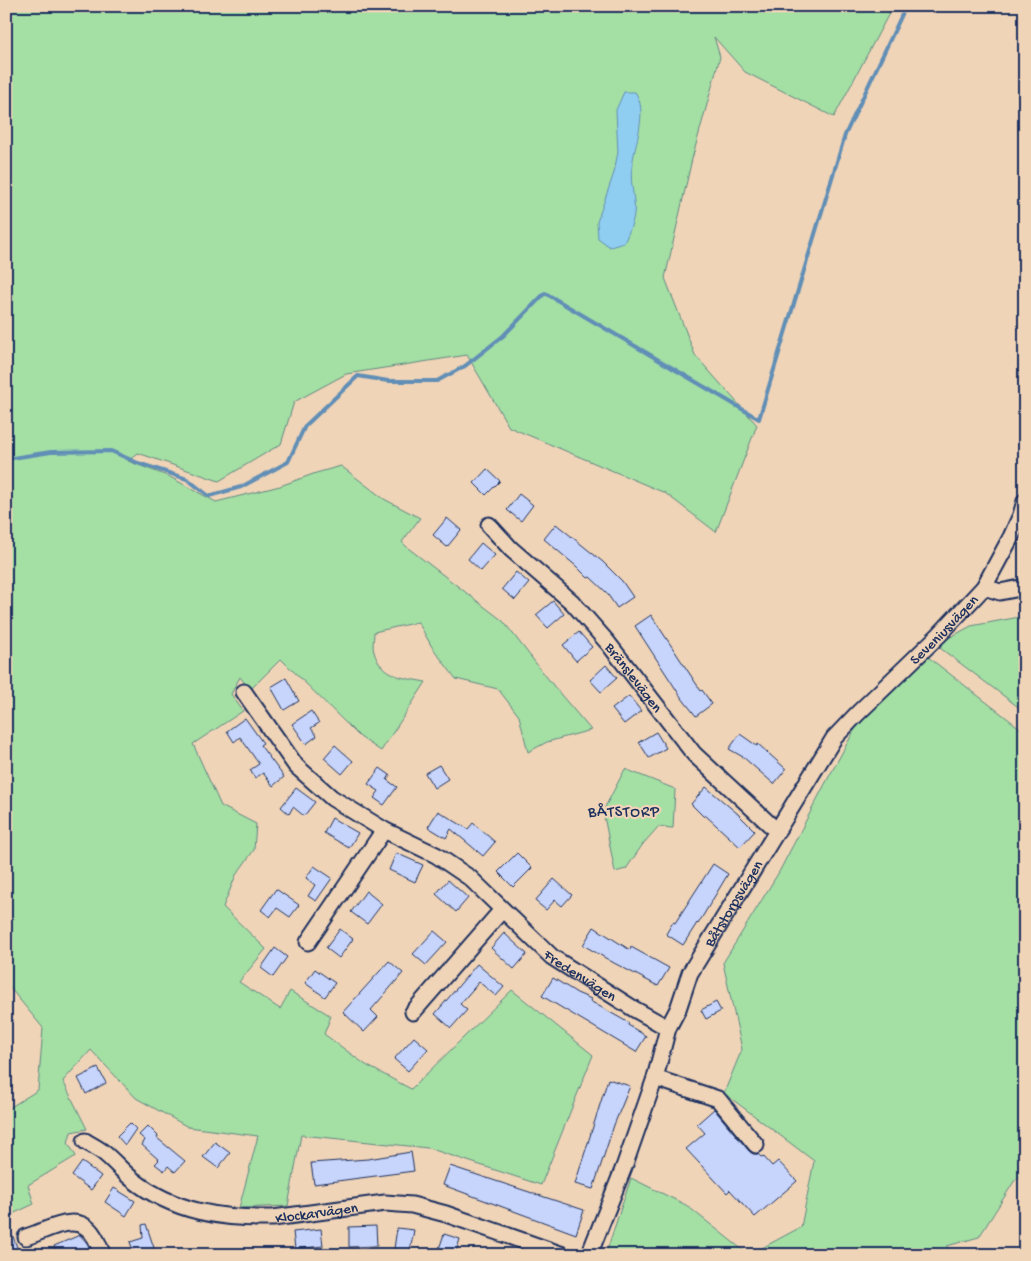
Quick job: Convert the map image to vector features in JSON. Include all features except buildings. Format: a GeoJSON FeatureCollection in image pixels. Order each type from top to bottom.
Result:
{"type":"FeatureCollection","features":[{"type":"Feature","properties":{"kind":"street","name":"Seveniusvägen"},"geometry":{"type":"LineString","coordinates":[[834,738],[856,714],[939,635],[984,587],[1011,537],[1025,502]]}},
{"type":"Feature","properties":{"kind":"street","name":"Bränslevägen"},"geometry":{"type":"LineString","coordinates":[[489,525],[511,550],[572,602],[608,643],[694,754],[777,831]]}},
{"type":"Feature","properties":{"kind":"street"},"geometry":{"type":"LineString","coordinates":[[984,587],[1000,592],[1025,587]]}},
{"type":"Feature","properties":{"kind":"street","name":"Fredenvägen"},"geometry":{"type":"LineString","coordinates":[[244,692],[296,766],[332,798],[384,830],[443,860],[470,878],[552,957],[634,1010],[668,1028]]}},
{"type":"Feature","properties":{"kind":"street","name":"Båtstorpsvägen"},"geometry":{"type":"LineString","coordinates":[[589,1255],[624,1167],[655,1078],[668,1028],[678,1010],[690,973],[834,738]]}},
{"type":"Feature","properties":{"kind":"street"},"geometry":{"type":"LineString","coordinates":[[308,942],[384,830]]}},
{"type":"Feature","properties":{"kind":"street"},"geometry":{"type":"LineString","coordinates":[[413,1012],[502,910]]}},
{"type":"Feature","properties":{"kind":"street"},"geometry":{"type":"LineString","coordinates":[[655,1078],[718,1099],[756,1145]]}},
{"type":"Feature","properties":{"kind":"street","name":"Klockarvägen"},"geometry":{"type":"LineString","coordinates":[[85,1141],[104,1153],[133,1180],[163,1200],[182,1208],[232,1217],[266,1218],[385,1203],[412,1205],[446,1214],[563,1255]]}},
{"type":"Feature","properties":{"kind":"street"},"geometry":{"type":"LineString","coordinates":[[26,1238],[66,1223],[75,1222],[82,1224],[94,1235],[103,1255]]}},
{"type":"Feature","properties":{"kind":"green space"},"geometry":{"type":"Polygon","coordinates":[[[6,6],[893,6],[834,117],[745,72],[714,37],[720,57],[692,159],[665,278],[695,355],[757,425],[716,532],[665,493],[509,427],[467,355],[346,374],[294,402],[281,444],[219,481],[138,453],[128,461],[170,477],[216,502],[280,486],[341,466],[384,499],[420,518],[402,542],[503,621],[591,730],[547,742],[528,752],[519,716],[498,689],[456,679],[432,647],[418,622],[374,632],[373,650],[382,667],[395,675],[426,682],[381,751],[360,737],[281,659],[250,690],[240,677],[231,694],[243,711],[193,744],[221,806],[256,824],[254,850],[236,875],[223,907],[266,949],[239,982],[280,1009],[290,991],[331,1016],[324,1034],[366,1065],[411,1089],[512,990],[593,1055],[541,1185],[428,1148],[301,1135],[288,1206],[239,1208],[258,1136],[188,1127],[136,1098],[91,1050],[63,1081],[87,1129],[71,1132],[68,1143],[76,1156],[28,1185],[34,1204],[6,1217],[6,1110],[38,1090],[43,1028],[6,983],[6,6]]]}},
{"type":"Feature","properties":{"kind":"green space"},"geometry":{"type":"Polygon","coordinates":[[[1025,616],[1025,712],[936,645],[971,626],[1025,616]]]}},
{"type":"Feature","properties":{"kind":"green space"},"geometry":{"type":"Polygon","coordinates":[[[928,657],[1025,732],[1025,1175],[1015,1180],[979,1237],[947,1246],[952,1255],[749,1255],[801,1227],[814,1161],[724,1093],[742,1049],[723,963],[779,872],[861,718],[928,657]]]}},
{"type":"Feature","properties":{"kind":"green space"},"geometry":{"type":"Polygon","coordinates":[[[625,769],[675,789],[673,828],[658,827],[643,844],[626,869],[615,872],[603,811],[625,769]]]}},
{"type":"Feature","properties":{"kind":"green space"},"geometry":{"type":"Polygon","coordinates":[[[631,1178],[686,1205],[749,1255],[618,1255],[606,1253],[631,1178]]]}},
{"type":"Feature","properties":{"kind":"water"},"geometry":{"type":"Polygon","coordinates":[[[624,92],[635,92],[641,109],[640,128],[631,171],[634,213],[624,243],[610,247],[598,238],[597,222],[614,173],[618,152],[616,110],[624,92]]]}},
{"type":"Feature","properties":{"kind":"waterway"},"geometry":{"type":"LineString","coordinates":[[6,459],[51,452],[111,451],[138,463],[187,479],[209,496],[241,487],[288,462],[305,426],[358,376],[388,381],[437,381],[465,366],[503,336],[545,293],[759,419],[845,135],[906,6]]}},
{"type":"Feature","properties":{"kind":"district","name":"BÅTSTORP"},"geometry":{"type":"Point","coordinates":[624,810]}}]}
